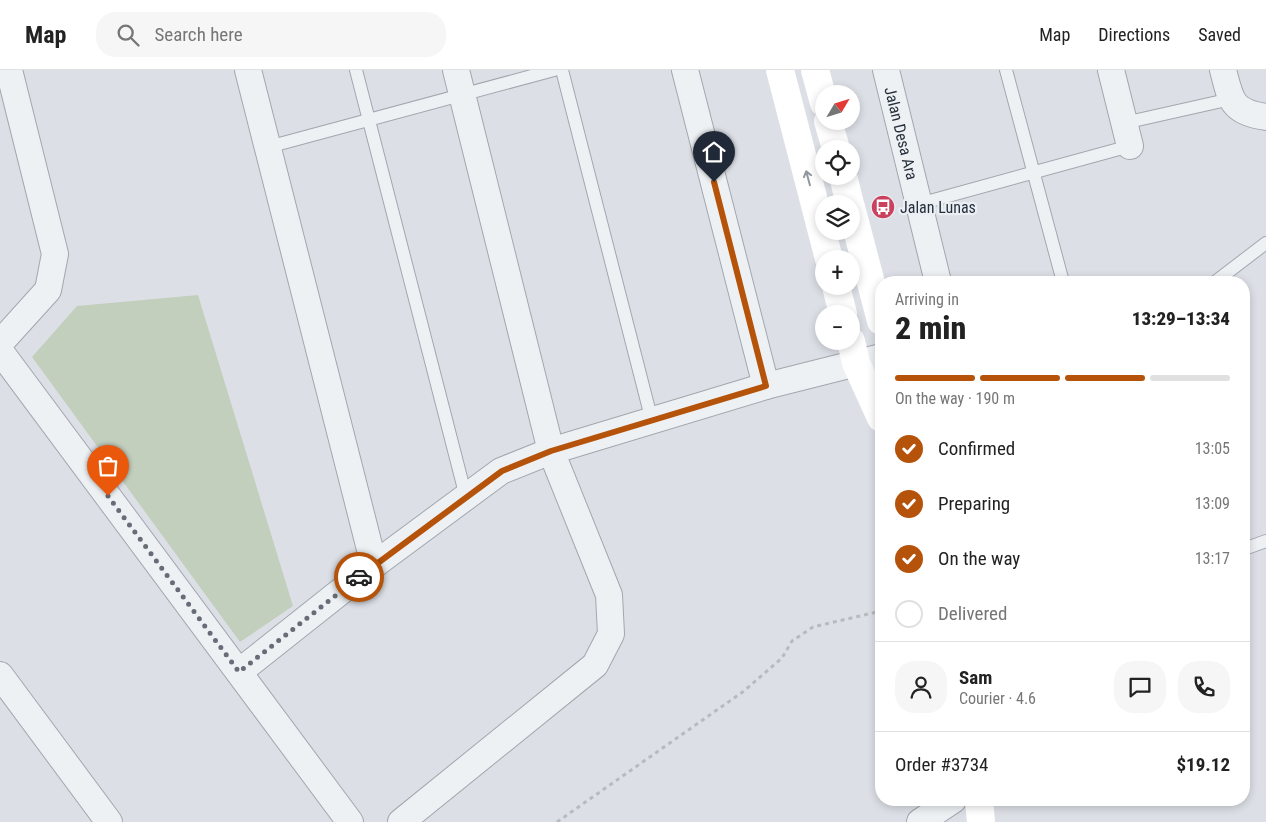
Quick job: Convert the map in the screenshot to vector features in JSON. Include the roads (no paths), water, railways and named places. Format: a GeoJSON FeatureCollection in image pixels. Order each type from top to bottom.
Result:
{"type":"FeatureCollection","features":[{"type":"Feature","properties":{"kind":"main road"},"geometry":{"type":"LineString","coordinates":[[780,70],[827,250]]}},
{"type":"Feature","properties":{"kind":"main road"},"geometry":{"type":"LineString","coordinates":[[815,70],[819,85]]}},
{"type":"Feature","properties":{"kind":"main road"},"geometry":{"type":"LineString","coordinates":[[860,240],[875,298]]}},
{"type":"Feature","properties":{"kind":"main road"},"geometry":{"type":"LineString","coordinates":[[863,354],[875,397]]}},
{"type":"Feature","properties":{"kind":"main road"},"geometry":{"type":"LineString","coordinates":[[980,806],[981,822]]}},
{"type":"Feature","properties":{"kind":"street"},"geometry":{"type":"LineString","coordinates":[[0,342],[48,290],[55,254],[10,70]]}},
{"type":"Feature","properties":{"kind":"street"},"geometry":{"type":"LineString","coordinates":[[248,70],[374,565]]}},
{"type":"Feature","properties":{"kind":"street"},"geometry":{"type":"LineString","coordinates":[[685,70],[766,386]]}},
{"type":"Feature","properties":{"kind":"street","name":"Jalan Desa Ara"},"geometry":{"type":"LineString","coordinates":[[886,70],[937,276]]}},
{"type":"Feature","properties":{"kind":"street"},"geometry":{"type":"LineString","coordinates":[[1111,70],[1127,134]]}},
{"type":"Feature","properties":{"kind":"street"},"geometry":{"type":"LineString","coordinates":[[1223,70],[1230,99],[1241,109],[1253,115],[1266,117]]}},
{"type":"Feature","properties":{"kind":"street"},"geometry":{"type":"LineString","coordinates":[[401,822],[595,665],[611,634],[609,595],[551,451],[459,82]]}},
{"type":"Feature","properties":{"kind":"street"},"geometry":{"type":"LineString","coordinates":[[0,351],[350,822]]}},
{"type":"Feature","properties":{"kind":"street"},"geometry":{"type":"LineString","coordinates":[[239,672],[374,565],[502,471],[551,451],[766,386],[863,354]]}},
{"type":"Feature","properties":{"kind":"street"},"geometry":{"type":"LineString","coordinates":[[0,675],[110,822]]}},
{"type":"Feature","properties":{"kind":"street"},"geometry":{"type":"LineString","coordinates":[[920,822],[944,806]]}},
{"type":"Feature","properties":{"kind":"lane"},"geometry":{"type":"LineString","coordinates":[[356,70],[466,497]]}},
{"type":"Feature","properties":{"kind":"lane"},"geometry":{"type":"LineString","coordinates":[[268,147],[369,120],[459,82],[554,70]]}},
{"type":"Feature","properties":{"kind":"lane"},"geometry":{"type":"LineString","coordinates":[[562,70],[652,420]]}},
{"type":"Feature","properties":{"kind":"lane"},"geometry":{"type":"LineString","coordinates":[[1006,70],[1061,276]]}},
{"type":"Feature","properties":{"kind":"lane"},"geometry":{"type":"LineString","coordinates":[[919,204],[1033,173],[1127,134],[1230,99]]}},
{"type":"Feature","properties":{"kind":"lane"},"geometry":{"type":"LineString","coordinates":[[1223,276],[1266,243]]}},
{"type":"Feature","properties":{"kind":"lane"},"geometry":{"type":"LineString","coordinates":[[1250,547],[1266,541]]}},
{"type":"Feature","properties":{"kind":"place","name":"Jalan Lunas"},"geometry":{"type":"Point","coordinates":[883,207]}}]}
